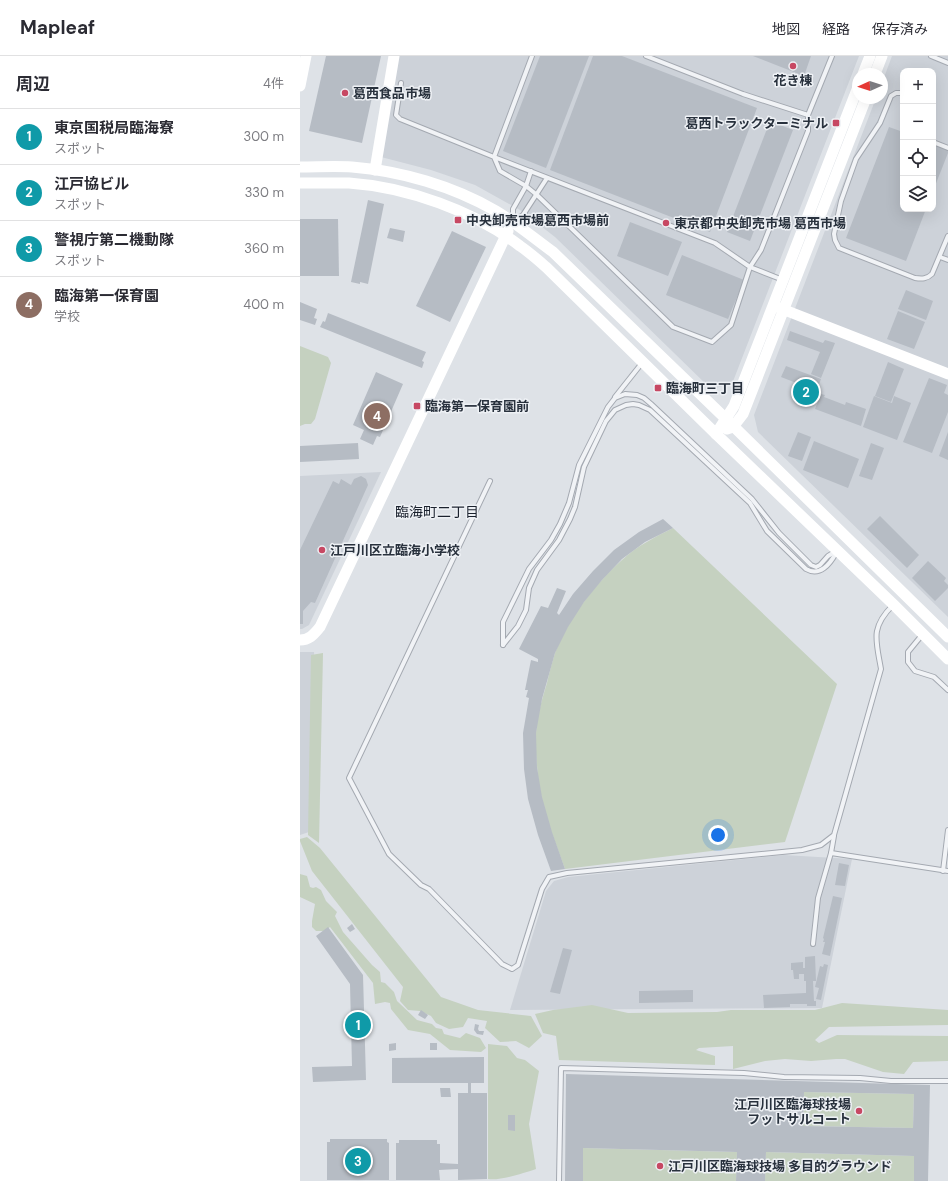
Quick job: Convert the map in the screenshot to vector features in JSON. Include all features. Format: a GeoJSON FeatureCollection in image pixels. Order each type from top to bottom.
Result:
{"type":"FeatureCollection","features":[{"type":"Feature","properties":{"kind":"street"},"geometry":{"type":"LineString","coordinates":[[300,86],[306,56]]}},
{"type":"Feature","properties":{"kind":"street"},"geometry":{"type":"LineString","coordinates":[[375,170],[394,56]]}},
{"type":"Feature","properties":{"kind":"street"},"geometry":{"type":"LineString","coordinates":[[865,68],[870,56]]}},
{"type":"Feature","properties":{"kind":"street"},"geometry":{"type":"LineString","coordinates":[[877,68],[882,56]]}},
{"type":"Feature","properties":{"kind":"street"},"geometry":{"type":"LineString","coordinates":[[716,434],[733,427],[743,414],[778,308],[783,280],[852,102]]}},
{"type":"Feature","properties":{"kind":"street"},"geometry":{"type":"LineString","coordinates":[[716,434],[734,406],[778,308],[863,104]]}},
{"type":"Feature","properties":{"kind":"street"},"geometry":{"type":"LineString","coordinates":[[300,167],[351,167],[375,170],[426,181],[472,198],[496,211],[512,222],[553,252],[948,637]]}},
{"type":"Feature","properties":{"kind":"street"},"geometry":{"type":"LineString","coordinates":[[300,183],[350,183],[422,197],[464,213],[506,236],[519,245],[546,267],[948,659]]}},
{"type":"Feature","properties":{"kind":"street"},"geometry":{"type":"LineString","coordinates":[[300,640],[305,640],[313,636],[320,627],[512,222]]}},
{"type":"Feature","properties":{"kind":"street"},"geometry":{"type":"LineString","coordinates":[[778,308],[948,374]]}},
{"type":"Feature","properties":{"kind":"street"},"geometry":{"type":"LineString","coordinates":[[837,551],[847,538]]}},
{"type":"Feature","properties":{"kind":"lane"},"geometry":{"type":"LineString","coordinates":[[532,56],[494,157],[500,171],[526,186],[537,195],[673,327],[712,342],[731,325],[750,267],[761,250],[808,131],[808,115],[832,56]]}},
{"type":"Feature","properties":{"kind":"lane"},"geometry":{"type":"LineString","coordinates":[[646,56],[743,94],[808,115]]}},
{"type":"Feature","properties":{"kind":"lane"},"geometry":{"type":"LineString","coordinates":[[931,56],[948,63]]}},
{"type":"Feature","properties":{"kind":"lane"},"geometry":{"type":"LineString","coordinates":[[401,83],[396,115],[403,120],[714,243],[750,267],[783,280]]}},
{"type":"Feature","properties":{"kind":"lane"},"geometry":{"type":"LineString","coordinates":[[900,93],[891,96],[880,123],[856,159],[841,201],[834,240],[839,248],[915,278],[923,279],[932,274],[948,236]]}},
{"type":"Feature","properties":{"kind":"lane"},"geometry":{"type":"LineString","coordinates":[[400,126],[403,120]]}},
{"type":"Feature","properties":{"kind":"lane"},"geometry":{"type":"LineString","coordinates":[[420,134],[423,128]]}},
{"type":"Feature","properties":{"kind":"lane"},"geometry":{"type":"LineString","coordinates":[[439,141],[442,136]]}},
{"type":"Feature","properties":{"kind":"lane"},"geometry":{"type":"LineString","coordinates":[[936,143],[948,148]]}},
{"type":"Feature","properties":{"kind":"lane"},"geometry":{"type":"LineString","coordinates":[[512,222],[513,209],[526,186],[531,171]]}},
{"type":"Feature","properties":{"kind":"lane"},"geometry":{"type":"LineString","coordinates":[[512,222],[523,215],[547,178]]}},
{"type":"Feature","properties":{"kind":"lane"},"geometry":{"type":"LineString","coordinates":[[940,257],[948,260]]}},
{"type":"Feature","properties":{"kind":"lane"},"geometry":{"type":"LineString","coordinates":[[644,362],[611,402],[579,465],[569,503],[560,524],[551,540],[529,569],[503,622],[503,645],[518,626],[526,610],[529,588],[537,570],[559,540],[570,519],[584,467],[606,421],[615,410],[626,405],[633,404],[646,407],[656,415],[750,503],[768,531],[806,569],[813,572],[821,571],[832,560],[837,551]]}},
{"type":"Feature","properties":{"kind":"lane"},"geometry":{"type":"LineString","coordinates":[[611,402],[615,398],[625,394],[637,395],[644,398],[752,499],[779,533],[811,565],[820,565],[828,556],[837,551]]}},
{"type":"Feature","properties":{"kind":"lane"},"geometry":{"type":"LineString","coordinates":[[490,481],[350,778],[389,854],[421,885],[429,889],[502,964],[512,969],[518,965],[542,889],[549,877],[567,873],[802,850],[821,845],[834,836]]}},
{"type":"Feature","properties":{"kind":"lane"},"geometry":{"type":"LineString","coordinates":[[813,944],[818,898],[881,669],[876,641],[878,624],[894,605]]}},
{"type":"Feature","properties":{"kind":"lane"},"geometry":{"type":"LineString","coordinates":[[922,634],[908,652],[908,662],[915,671],[934,677],[948,690]]}},
{"type":"Feature","properties":{"kind":"lane"},"geometry":{"type":"LineString","coordinates":[[943,871],[948,830]]}},
{"type":"Feature","properties":{"kind":"lane"},"geometry":{"type":"LineString","coordinates":[[831,854],[948,872]]}},
{"type":"Feature","properties":{"kind":"lane"},"geometry":{"type":"LineString","coordinates":[[559,1181],[561,1068],[744,1072],[784,1077],[860,1078],[891,1081],[948,1081]]}},
{"type":"Feature","properties":{"kind":"shaded area","name":"東京都中央卸売市場 葛西市場"},"geometry":{"type":"Polygon","coordinates":[[[398,56],[859,56],[854,68],[852,68],[852,74],[732,384],[711,389],[555,237],[520,210],[475,185],[431,170],[381,157],[398,56]]]}},
{"type":"Feature","properties":{"kind":"shaded area"},"geometry":{"type":"Polygon","coordinates":[[[892,56],[948,56],[948,617],[758,432],[754,415],[874,104],[888,104],[888,68],[892,56]]]}},
{"type":"Feature","properties":{"kind":"shaded area","name":"江戸川区立臨海小学校"},"geometry":{"type":"Polygon","coordinates":[[[381,472],[309,625],[300,629],[300,476],[381,472]]]}},
{"type":"Feature","properties":{"kind":"shaded area"},"geometry":{"type":"Polygon","coordinates":[[[300,652],[314,652],[315,680],[309,832],[300,835],[300,652]]]}},
{"type":"Feature","properties":{"kind":"shaded area"},"geometry":{"type":"Polygon","coordinates":[[[784,855],[852,859],[822,1008],[510,1010],[546,891],[554,881],[568,877],[784,855]]]}},
{"type":"Feature","properties":{"kind":"green space"},"geometry":{"type":"Polygon","coordinates":[[[300,346],[328,357],[331,363],[315,419],[311,424],[300,426],[300,346]]]}},
{"type":"Feature","properties":{"kind":"green space"},"geometry":{"type":"Polygon","coordinates":[[[673,528],[837,684],[785,842],[565,869],[551,831],[544,806],[538,779],[536,750],[536,733],[539,714],[555,653],[567,627],[583,603],[602,580],[634,550],[673,528]]]}},
{"type":"Feature","properties":{"kind":"green space"},"geometry":{"type":"Polygon","coordinates":[[[323,653],[319,843],[308,835],[311,655],[323,653]]]}},
{"type":"Feature","properties":{"kind":"green space"},"geometry":{"type":"Polygon","coordinates":[[[307,837],[320,848],[441,997],[478,1010],[531,1016],[542,1036],[529,1048],[516,1041],[500,1042],[485,1028],[487,1021],[468,1018],[463,1027],[449,1029],[436,1023],[431,1016],[420,1011],[408,1010],[400,1001],[403,987],[312,871],[300,841],[300,839],[307,837]]]}},
{"type":"Feature","properties":{"kind":"green space"},"geometry":{"type":"Polygon","coordinates":[[[300,874],[307,876],[310,887],[316,887],[321,890],[326,901],[337,912],[335,916],[343,932],[380,972],[381,982],[385,983],[394,992],[397,1001],[417,1020],[432,1024],[436,1028],[442,1029],[444,1034],[460,1038],[466,1033],[480,1038],[486,1048],[481,1052],[450,1050],[430,1034],[408,1030],[391,1009],[390,1003],[385,1002],[375,1004],[373,983],[330,927],[325,931],[316,931],[312,927],[315,904],[300,897],[300,874]]]}},
{"type":"Feature","properties":{"kind":"green space"},"geometry":{"type":"Polygon","coordinates":[[[842,1003],[948,1010],[948,1025],[829,1027],[815,1040],[819,1043],[837,1035],[948,1036],[948,1061],[913,1062],[904,1074],[883,1072],[845,1059],[811,1061],[785,1059],[765,1061],[733,1069],[733,1046],[699,1048],[696,1050],[715,1056],[715,1065],[559,1060],[556,1036],[543,1033],[535,1014],[592,1005],[628,1013],[717,1012],[731,1010],[815,1010],[842,1003]]]}},
{"type":"Feature","properties":{"kind":"green space"},"geometry":{"type":"Polygon","coordinates":[[[488,1044],[507,1046],[517,1058],[525,1060],[539,1071],[529,1124],[536,1169],[499,1179],[488,1179],[488,1044]]]}},
{"type":"Feature","properties":{"kind":"green space"},"geometry":{"type":"Polygon","coordinates":[[[730,1082],[926,1087],[924,1181],[765,1181],[766,1152],[914,1156],[916,1092],[801,1090],[804,1096],[804,1092],[914,1094],[913,1128],[803,1126],[804,1097],[730,1082]]]}},
{"type":"Feature","properties":{"kind":"green space","name":"江戸川区臨海球技場 多目的グラウンド"},"geometry":{"type":"Polygon","coordinates":[[[583,1148],[737,1152],[736,1181],[583,1181],[583,1148]]]}},
{"type":"Feature","properties":{"kind":"building","name":"葛西食品市場"},"geometry":{"type":"Polygon","coordinates":[[[326,56],[381,56],[362,143],[309,131],[326,56]]]}},
{"type":"Feature","properties":{"kind":"building"},"geometry":{"type":"Polygon","coordinates":[[[540,56],[589,56],[546,168],[503,151],[540,56]]]}},
{"type":"Feature","properties":{"kind":"building"},"geometry":{"type":"Polygon","coordinates":[[[593,56],[622,56],[757,108],[710,232],[550,170],[593,56]]]}},
{"type":"Feature","properties":{"kind":"building","name":"花き棟"},"geometry":{"type":"Polygon","coordinates":[[[753,56],[811,56],[804,76],[753,56]]]}},
{"type":"Feature","properties":{"kind":"building"},"geometry":{"type":"Polygon","coordinates":[[[770,121],[793,130],[750,241],[727,232],[770,121]]]}},
{"type":"Feature","properties":{"kind":"building"},"geometry":{"type":"Polygon","coordinates":[[[889,127],[900,131],[900,212],[925,212],[906,261],[846,238],[889,127]]]}},
{"type":"Feature","properties":{"kind":"building"},"geometry":{"type":"Polygon","coordinates":[[[936,145],[948,150],[936,183],[936,145]]]}},
{"type":"Feature","properties":{"kind":"building"},"geometry":{"type":"Polygon","coordinates":[[[368,200],[384,204],[368,284],[360,282],[360,284],[351,282],[368,200]]]}},
{"type":"Feature","properties":{"kind":"building"},"geometry":{"type":"Polygon","coordinates":[[[300,219],[338,219],[339,276],[300,276],[300,219]]]}},
{"type":"Feature","properties":{"kind":"building"},"geometry":{"type":"Polygon","coordinates":[[[630,222],[682,242],[668,276],[617,256],[630,222]]]}},
{"type":"Feature","properties":{"kind":"building"},"geometry":{"type":"Polygon","coordinates":[[[390,228],[405,231],[403,242],[387,238],[390,228]]]}},
{"type":"Feature","properties":{"kind":"building"},"geometry":{"type":"Polygon","coordinates":[[[452,231],[486,247],[450,322],[416,306],[452,231]]]}},
{"type":"Feature","properties":{"kind":"building"},"geometry":{"type":"Polygon","coordinates":[[[682,255],[744,280],[728,319],[666,295],[682,255]]]}},
{"type":"Feature","properties":{"kind":"building"},"geometry":{"type":"Polygon","coordinates":[[[906,290],[933,301],[926,320],[898,309],[906,290]]]}},
{"type":"Feature","properties":{"kind":"building"},"geometry":{"type":"Polygon","coordinates":[[[300,302],[317,309],[314,318],[317,319],[315,325],[300,320],[300,302]]]}},
{"type":"Feature","properties":{"kind":"building"},"geometry":{"type":"Polygon","coordinates":[[[898,311],[925,322],[914,349],[887,339],[898,311]]]}},
{"type":"Feature","properties":{"kind":"building"},"geometry":{"type":"Polygon","coordinates":[[[328,313],[426,352],[422,361],[424,362],[422,368],[320,327],[323,321],[325,322],[328,313]]]}},
{"type":"Feature","properties":{"kind":"building"},"geometry":{"type":"Polygon","coordinates":[[[790,331],[823,343],[825,340],[835,343],[821,378],[811,374],[820,352],[787,340],[790,331]]]}},
{"type":"Feature","properties":{"kind":"building"},"geometry":{"type":"Polygon","coordinates":[[[888,362],[904,369],[891,402],[875,396],[888,362]]]}},
{"type":"Feature","properties":{"kind":"building"},"geometry":{"type":"Polygon","coordinates":[[[786,366],[821,379],[811,406],[793,399],[799,384],[781,377],[786,366]]]}},
{"type":"Feature","properties":{"kind":"building"},"geometry":{"type":"Polygon","coordinates":[[[376,372],[403,384],[380,437],[377,436],[373,445],[360,439],[364,430],[353,425],[376,372]]]}},
{"type":"Feature","properties":{"kind":"building"},"geometry":{"type":"Polygon","coordinates":[[[929,378],[947,385],[944,393],[948,395],[948,412],[932,453],[903,442],[929,378]]]}},
{"type":"Feature","properties":{"kind":"building"},"geometry":{"type":"Polygon","coordinates":[[[821,394],[825,395],[824,397],[845,405],[846,402],[866,409],[861,426],[815,409],[821,394]]]}},
{"type":"Feature","properties":{"kind":"building"},"geometry":{"type":"Polygon","coordinates":[[[874,396],[892,403],[894,396],[911,403],[897,440],[863,427],[874,396]]]}},
{"type":"Feature","properties":{"kind":"building"},"geometry":{"type":"Polygon","coordinates":[[[798,432],[811,437],[802,461],[788,456],[798,432]]]}},
{"type":"Feature","properties":{"kind":"building"},"geometry":{"type":"Polygon","coordinates":[[[948,432],[948,460],[939,456],[948,432]]]}},
{"type":"Feature","properties":{"kind":"building"},"geometry":{"type":"Polygon","coordinates":[[[814,441],[859,459],[848,488],[803,470],[814,441]]]}},
{"type":"Feature","properties":{"kind":"building"},"geometry":{"type":"Polygon","coordinates":[[[358,443],[359,459],[300,462],[300,446],[358,443]]]}},
{"type":"Feature","properties":{"kind":"building"},"geometry":{"type":"Polygon","coordinates":[[[871,443],[884,448],[872,480],[859,476],[871,443]]]}},
{"type":"Feature","properties":{"kind":"building","name":"江戸川区立臨海小学校"},"geometry":{"type":"Polygon","coordinates":[[[361,476],[366,479],[368,485],[315,603],[311,602],[303,611],[303,624],[300,624],[300,550],[333,481],[339,484],[341,479],[351,485],[354,479],[361,476]]]}},
{"type":"Feature","properties":{"kind":"building"},"geometry":{"type":"Polygon","coordinates":[[[880,516],[919,555],[907,568],[867,529],[880,516]]]}},
{"type":"Feature","properties":{"kind":"building"},"geometry":{"type":"Polygon","coordinates":[[[663,519],[673,528],[645,542],[622,559],[602,580],[584,602],[568,627],[555,653],[542,699],[536,733],[537,767],[542,797],[565,869],[551,871],[538,835],[528,799],[524,769],[523,733],[529,698],[526,697],[528,690],[525,690],[531,660],[538,662],[538,659],[519,649],[541,606],[548,608],[557,588],[566,591],[557,613],[559,615],[573,594],[614,550],[639,532],[663,519]]]}},
{"type":"Feature","properties":{"kind":"building"},"geometry":{"type":"Polygon","coordinates":[[[928,561],[946,578],[944,581],[948,585],[948,588],[935,601],[912,578],[928,561]]]}},
{"type":"Feature","properties":{"kind":"building"},"geometry":{"type":"Polygon","coordinates":[[[839,863],[849,865],[845,886],[835,885],[839,863]]]}},
{"type":"Feature","properties":{"kind":"building"},"geometry":{"type":"Polygon","coordinates":[[[833,896],[842,898],[830,956],[822,954],[825,942],[823,942],[823,938],[833,896]]]}},
{"type":"Feature","properties":{"kind":"building"},"geometry":{"type":"Polygon","coordinates":[[[352,924],[355,929],[350,932],[347,928],[352,924]]]}},
{"type":"Feature","properties":{"kind":"building"},"geometry":{"type":"Polygon","coordinates":[[[328,927],[363,975],[366,1080],[313,1082],[312,1067],[352,1066],[350,984],[316,936],[328,927]]]}},
{"type":"Feature","properties":{"kind":"building"},"geometry":{"type":"Polygon","coordinates":[[[563,948],[572,950],[560,994],[550,992],[563,948]]]}},
{"type":"Feature","properties":{"kind":"building"},"geometry":{"type":"Polygon","coordinates":[[[815,956],[816,981],[813,981],[814,1001],[816,1001],[816,1006],[807,1006],[807,1004],[790,1004],[790,1007],[764,1008],[763,995],[806,993],[806,981],[804,981],[804,974],[799,974],[799,979],[794,979],[793,970],[791,970],[791,963],[803,962],[803,968],[805,968],[805,957],[815,956]]]}},
{"type":"Feature","properties":{"kind":"building"},"geometry":{"type":"Polygon","coordinates":[[[824,964],[828,965],[821,1000],[816,999],[819,988],[815,987],[820,966],[823,967],[824,964]]]}},
{"type":"Feature","properties":{"kind":"building"},"geometry":{"type":"Polygon","coordinates":[[[693,990],[693,1002],[639,1003],[639,991],[693,990]]]}},
{"type":"Feature","properties":{"kind":"building"},"geometry":{"type":"Polygon","coordinates":[[[421,1010],[428,1015],[425,1019],[418,1015],[421,1010]]]}},
{"type":"Feature","properties":{"kind":"building"},"geometry":{"type":"Polygon","coordinates":[[[475,1024],[479,1025],[479,1031],[484,1031],[483,1035],[477,1034],[474,1030],[475,1024]]]}},
{"type":"Feature","properties":{"kind":"building"},"geometry":{"type":"Polygon","coordinates":[[[396,1043],[396,1050],[389,1051],[389,1044],[396,1043]]]}},
{"type":"Feature","properties":{"kind":"building"},"geometry":{"type":"Polygon","coordinates":[[[430,1043],[437,1043],[437,1050],[430,1050],[430,1043]]]}},
{"type":"Feature","properties":{"kind":"building"},"geometry":{"type":"Polygon","coordinates":[[[484,1057],[484,1083],[471,1083],[471,1093],[487,1093],[487,1179],[458,1180],[458,1169],[439,1170],[440,1180],[396,1180],[396,1143],[399,1143],[399,1140],[437,1140],[437,1144],[440,1144],[440,1163],[458,1164],[458,1093],[468,1093],[468,1083],[392,1083],[392,1058],[484,1057]]]}},
{"type":"Feature","properties":{"kind":"building"},"geometry":{"type":"Polygon","coordinates":[[[566,1074],[930,1085],[928,1181],[914,1181],[914,1156],[766,1152],[765,1181],[736,1181],[737,1152],[583,1148],[583,1181],[565,1181],[566,1074]],[[804,1092],[803,1126],[913,1128],[914,1094],[804,1092]]]}},
{"type":"Feature","properties":{"kind":"building"},"geometry":{"type":"Polygon","coordinates":[[[440,1088],[450,1088],[451,1097],[441,1097],[440,1088]]]}},
{"type":"Feature","properties":{"kind":"building"},"geometry":{"type":"Polygon","coordinates":[[[508,1115],[515,1115],[515,1131],[508,1130],[508,1115]]]}},
{"type":"Feature","properties":{"kind":"building"},"geometry":{"type":"Polygon","coordinates":[[[330,1139],[387,1139],[387,1142],[389,1143],[389,1180],[327,1180],[327,1142],[330,1142],[330,1139]]]}},
{"type":"Feature","properties":{"kind":"place","name":"花き棟"},"geometry":{"type":"Point","coordinates":[793,66]}},
{"type":"Feature","properties":{"kind":"place","name":"葛西食品市場"},"geometry":{"type":"Point","coordinates":[345,93]}},
{"type":"Feature","properties":{"kind":"place","name":"葛西トラックターミナル"},"geometry":{"type":"Point","coordinates":[836,123]}},
{"type":"Feature","properties":{"kind":"place","name":"中央卸売市場葛西市場前"},"geometry":{"type":"Point","coordinates":[458,220]}},
{"type":"Feature","properties":{"kind":"place","name":"東京都中央卸売市場 葛西市場"},"geometry":{"type":"Point","coordinates":[666,223]}},
{"type":"Feature","properties":{"kind":"place","name":"臨海町三丁目"},"geometry":{"type":"Point","coordinates":[658,388]}},
{"type":"Feature","properties":{"kind":"place","name":"江戸協ビル"},"geometry":{"type":"Point","coordinates":[806,392]}},
{"type":"Feature","properties":{"kind":"place","name":"臨海第一保育園前"},"geometry":{"type":"Point","coordinates":[417,406]}},
{"type":"Feature","properties":{"kind":"place","name":"臨海第一保育園"},"geometry":{"type":"Point","coordinates":[377,416]}},
{"type":"Feature","properties":{"kind":"place","name":"江戸川区立臨海小学校"},"geometry":{"type":"Point","coordinates":[322,550]}},
{"type":"Feature","properties":{"kind":"place","name":"東京国税局臨海寮"},"geometry":{"type":"Point","coordinates":[358,1025]}},
{"type":"Feature","properties":{"kind":"place","name":"江戸川区臨海球技場 フットサルコート"},"geometry":{"type":"Point","coordinates":[859,1111]}},
{"type":"Feature","properties":{"kind":"place","name":"警視庁第二機動隊"},"geometry":{"type":"Point","coordinates":[358,1161]}},
{"type":"Feature","properties":{"kind":"place","name":"江戸川区臨海球技場 多目的グラウンド"},"geometry":{"type":"Point","coordinates":[660,1166]}},
{"type":"Feature","properties":{"kind":"district","name":"臨海町二丁目"},"geometry":{"type":"Point","coordinates":[437,512]}}]}
